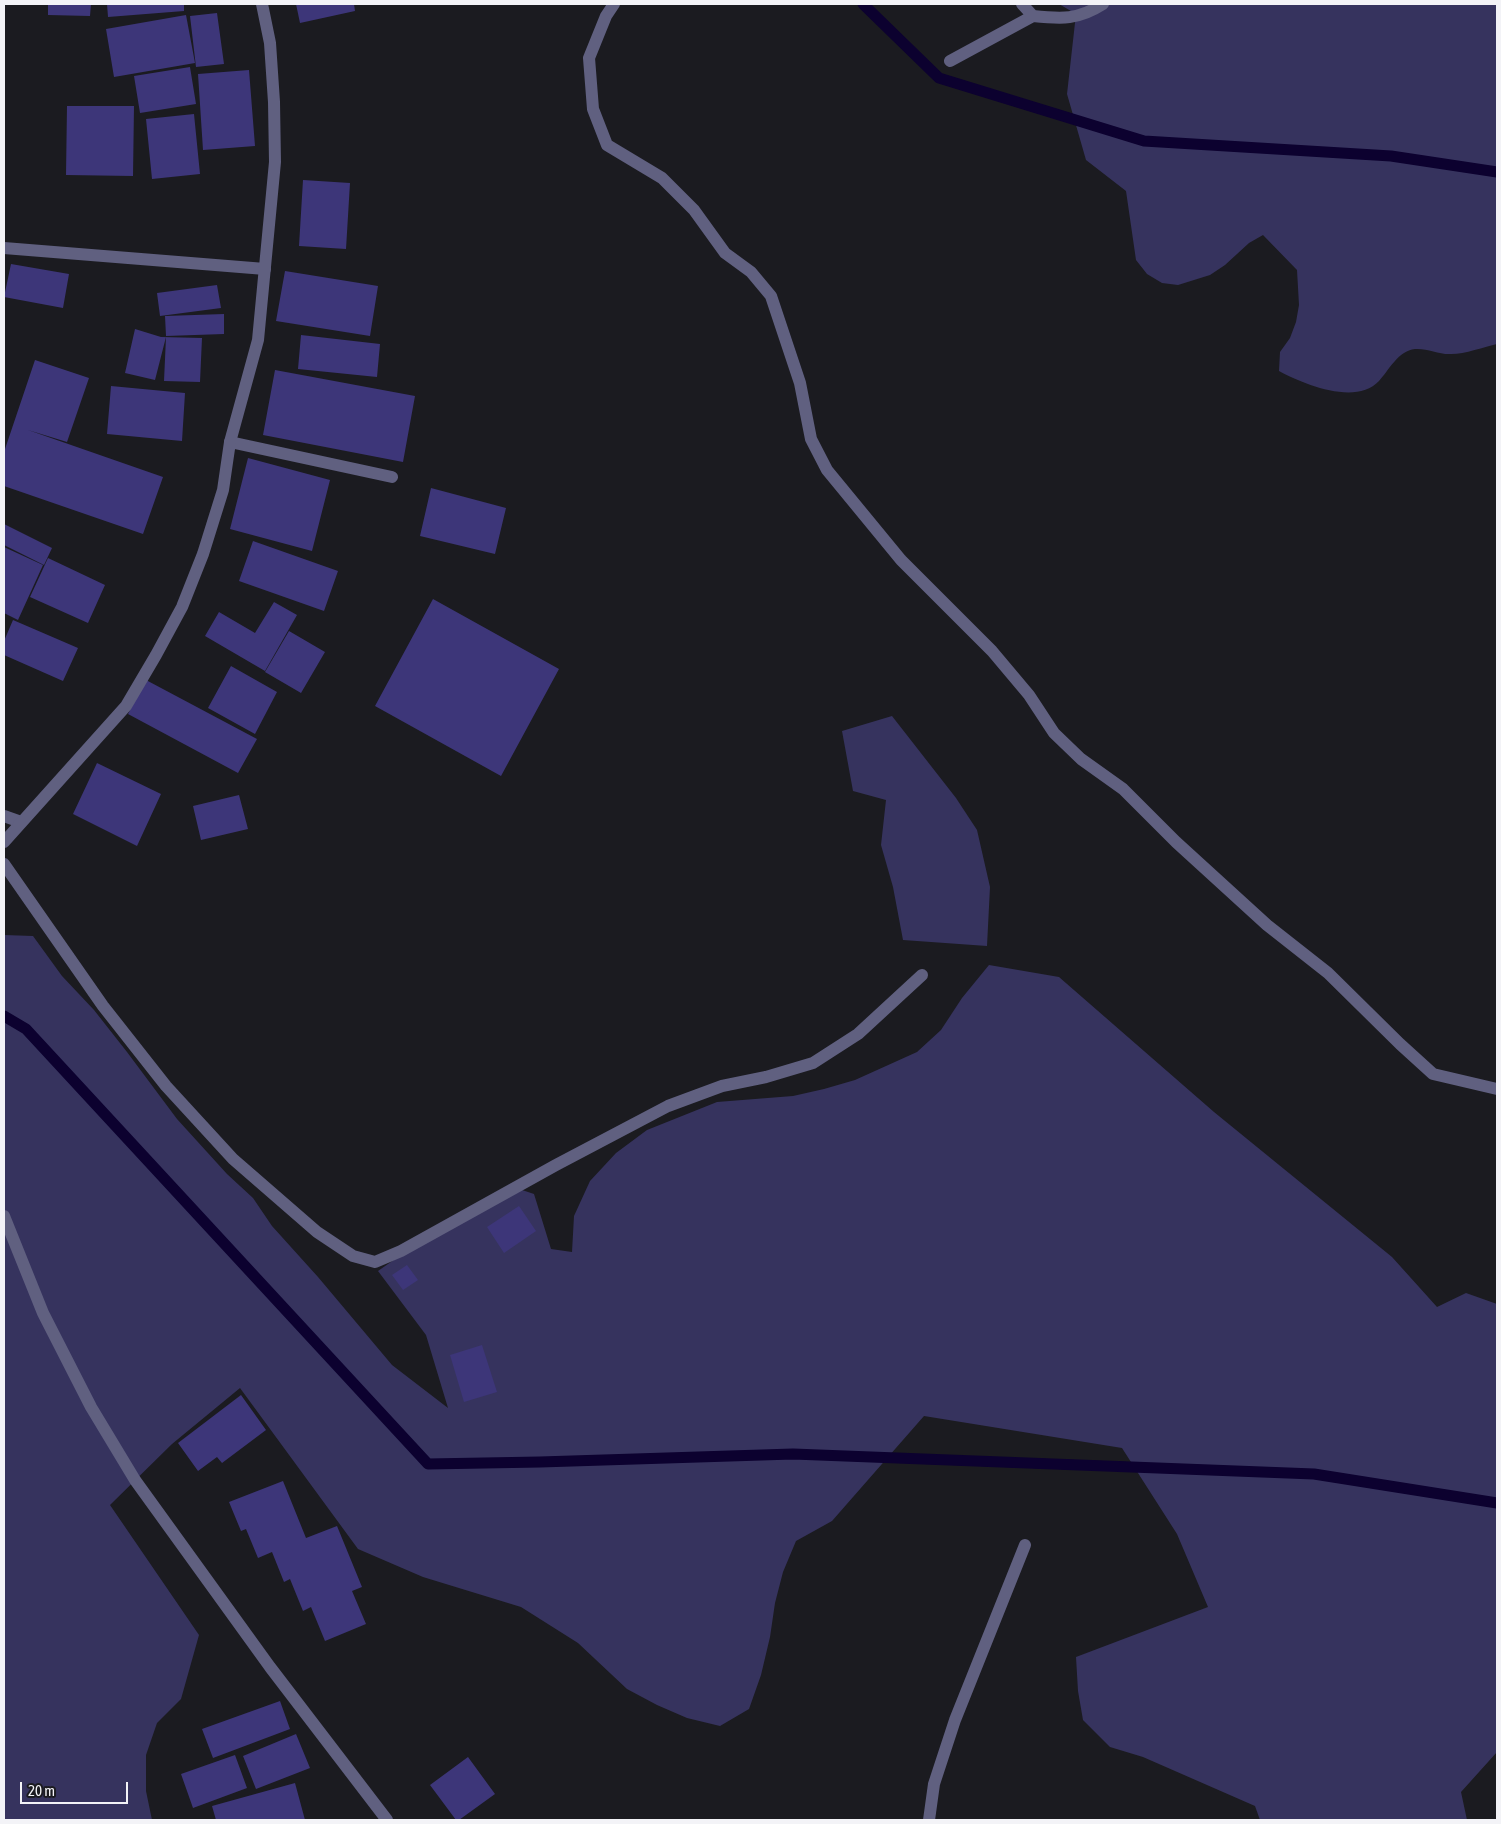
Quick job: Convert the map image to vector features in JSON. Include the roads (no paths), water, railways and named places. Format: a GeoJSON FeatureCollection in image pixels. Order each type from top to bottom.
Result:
{"type":"FeatureCollection","features":[{"type":"Feature","properties":{"kind":"street"},"geometry":{"type":"LineString","coordinates":[[4,842],[126,706],[182,607],[203,554],[223,490],[230,442],[258,340],[275,162],[274,102],[270,43],[262,4]]}},
{"type":"Feature","properties":{"kind":"street"},"geometry":{"type":"LineString","coordinates":[[614,4],[606,16],[589,58],[593,109],[607,145],[662,178],[694,210],[725,253],[751,272],[771,296],[800,383],[811,439],[826,470],[901,560],[992,651],[1030,695],[1054,733],[1081,759],[1123,789],[1176,842],[1267,925],[1328,973],[1433,1074],[1497,1090]]}},
{"type":"Feature","properties":{"kind":"street"},"geometry":{"type":"LineString","coordinates":[[1022,4],[1033,16]]}},
{"type":"Feature","properties":{"kind":"street"},"geometry":{"type":"LineString","coordinates":[[950,61],[1033,16],[1060,19],[1089,12],[1103,4]]}},
{"type":"Feature","properties":{"kind":"street"},"geometry":{"type":"LineString","coordinates":[[4,248],[266,269]]}},
{"type":"Feature","properties":{"kind":"street"},"geometry":{"type":"LineString","coordinates":[[230,442],[392,476]]}},
{"type":"Feature","properties":{"kind":"street"},"geometry":{"type":"LineString","coordinates":[[4,816],[21,822]]}},
{"type":"Feature","properties":{"kind":"street"},"geometry":{"type":"LineString","coordinates":[[4,864],[103,1006],[166,1086],[233,1159],[317,1232],[353,1256],[376,1262],[401,1251],[556,1165],[668,1106],[722,1086],[766,1077],[813,1063],[858,1034],[922,975]]}},
{"type":"Feature","properties":{"kind":"street"},"geometry":{"type":"LineString","coordinates":[[4,1216],[43,1313],[91,1406],[135,1480],[270,1668],[387,1820]]}},
{"type":"Feature","properties":{"kind":"street"},"geometry":{"type":"LineString","coordinates":[[928,1820],[934,1784],[956,1720],[1025,1545]]}},
{"type":"Feature","properties":{"kind":"waterway"},"geometry":{"type":"LineString","coordinates":[[863,4],[939,78],[1144,141],[1391,156],[1497,172]]}},
{"type":"Feature","properties":{"kind":"waterway"},"geometry":{"type":"LineString","coordinates":[[4,1016],[26,1029],[428,1464],[793,1454],[1314,1474],[1497,1503]]}}]}
